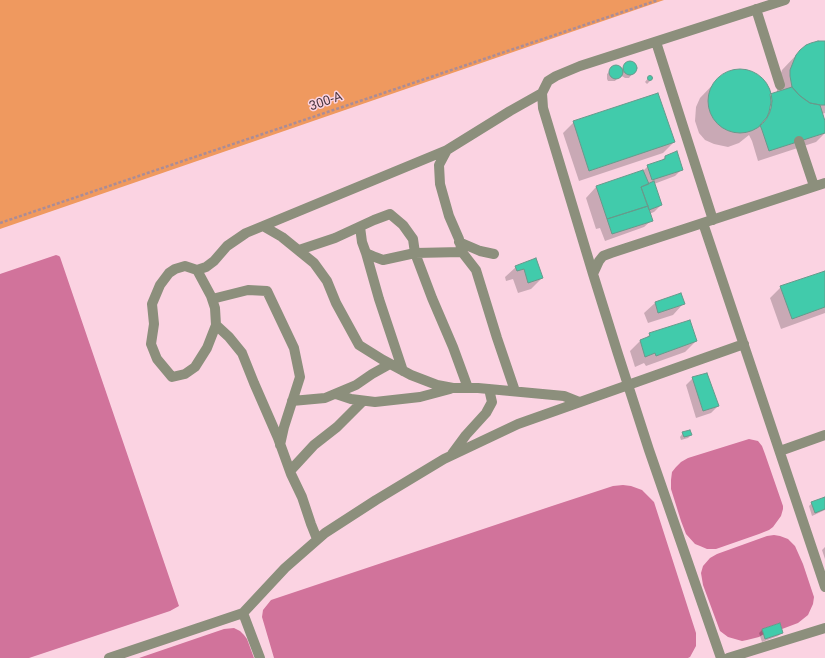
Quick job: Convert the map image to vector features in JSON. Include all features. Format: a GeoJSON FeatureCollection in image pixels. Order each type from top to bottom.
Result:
{"type":"FeatureCollection","features":[{"type":"Feature","properties":{"kind":"lane"},"geometry":{"type":"LineString","coordinates":[[197,270],[212,299],[215,308],[216,325],[207,348],[195,367],[185,374],[172,377],[157,359],[151,344],[154,324],[152,304],[160,285],[175,269],[185,266],[197,270],[206,268],[227,246],[246,233],[447,150],[542,93],[548,82],[556,76],[580,66],[785,0]]}},
{"type":"Feature","properties":{"kind":"lane"},"geometry":{"type":"LineString","coordinates":[[756,10],[780,85]]}},
{"type":"Feature","properties":{"kind":"lane"},"geometry":{"type":"LineString","coordinates":[[656,42],[744,344],[825,586]]}},
{"type":"Feature","properties":{"kind":"lane"},"geometry":{"type":"LineString","coordinates":[[542,93],[543,108],[628,385],[721,658]]}},
{"type":"Feature","properties":{"kind":"lane"},"geometry":{"type":"LineString","coordinates":[[799,141],[814,186]]}},
{"type":"Feature","properties":{"kind":"lane"},"geometry":{"type":"LineString","coordinates":[[447,150],[439,165],[440,184],[449,216],[461,247],[476,270],[515,391]]}},
{"type":"Feature","properties":{"kind":"lane"},"geometry":{"type":"LineString","coordinates":[[593,274],[603,256],[825,183]]}},
{"type":"Feature","properties":{"kind":"lane"},"geometry":{"type":"LineString","coordinates":[[299,250],[335,238],[390,214],[403,225],[413,239],[416,253],[432,298],[453,347],[468,388]]}},
{"type":"Feature","properties":{"kind":"lane"},"geometry":{"type":"LineString","coordinates":[[263,226],[282,237],[314,263],[327,281],[336,303],[359,345],[390,364],[411,375],[437,385],[454,388],[489,389],[564,396],[579,402]]}},
{"type":"Feature","properties":{"kind":"lane"},"geometry":{"type":"LineString","coordinates":[[360,227],[362,242],[379,299],[403,371]]}},
{"type":"Feature","properties":{"kind":"lane"},"geometry":{"type":"LineString","coordinates":[[366,253],[383,260],[416,253],[461,247],[494,254]]}},
{"type":"Feature","properties":{"kind":"lane"},"geometry":{"type":"LineString","coordinates":[[212,299],[248,290],[267,291],[294,348],[300,377],[284,427],[280,445]]}},
{"type":"Feature","properties":{"kind":"lane"},"geometry":{"type":"LineString","coordinates":[[216,325],[229,337],[242,353],[302,497],[317,539]]}},
{"type":"Feature","properties":{"kind":"lane"},"geometry":{"type":"LineString","coordinates":[[110,658],[243,612],[284,568],[317,539],[376,500],[450,456],[518,424],[744,344]]}},
{"type":"Feature","properties":{"kind":"lane"},"geometry":{"type":"LineString","coordinates":[[292,401],[325,398],[336,394],[356,385],[390,364]]}},
{"type":"Feature","properties":{"kind":"lane"},"geometry":{"type":"LineString","coordinates":[[336,394],[351,399],[375,402],[420,396],[454,388]]}},
{"type":"Feature","properties":{"kind":"lane"},"geometry":{"type":"LineString","coordinates":[[450,456],[466,435],[486,413],[492,402],[489,389]]}},
{"type":"Feature","properties":{"kind":"lane"},"geometry":{"type":"LineString","coordinates":[[290,470],[314,445],[337,428],[363,401]]}},
{"type":"Feature","properties":{"kind":"lane"},"geometry":{"type":"LineString","coordinates":[[780,451],[825,435]]}},
{"type":"Feature","properties":{"kind":"lane"},"geometry":{"type":"LineString","coordinates":[[243,612],[260,658]]}},
{"type":"Feature","properties":{"kind":"lane"},"geometry":{"type":"LineString","coordinates":[[728,658],[825,628]]}},
{"type":"Feature","properties":{"kind":"path","name":"300-A"},"geometry":{"type":"LineString","coordinates":[[0,223],[658,0]]}},
{"type":"Feature","properties":{"kind":"shaded area"},"geometry":{"type":"Polygon","coordinates":[[[0,0],[664,0],[0,229],[0,0]]]}},
{"type":"Feature","properties":{"kind":"shaded area"},"geometry":{"type":"Polygon","coordinates":[[[56,255],[60,257],[179,606],[170,611],[29,658],[0,658],[0,274],[56,255]]]}},
{"type":"Feature","properties":{"kind":"shaded area"},"geometry":{"type":"Polygon","coordinates":[[[749,439],[758,441],[762,446],[783,506],[781,516],[769,530],[716,549],[707,549],[695,544],[686,534],[681,521],[671,489],[672,472],[681,462],[688,458],[749,439]]]}},
{"type":"Feature","properties":{"kind":"shaded area"},"geometry":{"type":"Polygon","coordinates":[[[623,485],[642,490],[654,502],[696,633],[696,646],[688,658],[274,658],[262,617],[263,610],[271,600],[613,486],[623,485]]]}},
{"type":"Feature","properties":{"kind":"shaded area"},"geometry":{"type":"Polygon","coordinates":[[[774,535],[788,539],[795,546],[803,564],[814,597],[813,604],[808,615],[798,623],[782,629],[780,623],[762,629],[764,634],[759,637],[742,641],[728,637],[720,631],[703,585],[701,573],[703,566],[710,558],[717,554],[767,536],[774,535]]]}},
{"type":"Feature","properties":{"kind":"shaded area"},"geometry":{"type":"Polygon","coordinates":[[[234,628],[240,631],[247,639],[254,658],[139,658],[224,629],[234,628]]]}},
{"type":"Feature","properties":{"kind":"building"},"geometry":{"type":"Polygon","coordinates":[[[818,41],[825,41],[825,105],[810,103],[799,95],[792,87],[790,76],[790,70],[796,55],[800,50],[806,45],[818,41]]]}},
{"type":"Feature","properties":{"kind":"building"},"geometry":{"type":"Polygon","coordinates":[[[627,61],[633,61],[637,65],[637,71],[633,75],[627,75],[623,71],[623,65],[627,61]]]}},
{"type":"Feature","properties":{"kind":"building"},"geometry":{"type":"Polygon","coordinates":[[[616,65],[621,67],[623,72],[621,77],[616,79],[611,77],[609,72],[611,67],[616,65]]]}},
{"type":"Feature","properties":{"kind":"building"},"geometry":{"type":"Polygon","coordinates":[[[740,69],[758,75],[766,83],[772,101],[766,119],[758,127],[740,133],[722,127],[714,119],[708,101],[714,83],[722,75],[740,69]]]}},
{"type":"Feature","properties":{"kind":"building"},"geometry":{"type":"Polygon","coordinates":[[[650,75],[653,78],[650,81],[647,78],[650,75]]]}},
{"type":"Feature","properties":{"kind":"building"},"geometry":{"type":"Polygon","coordinates":[[[792,87],[799,95],[810,103],[820,105],[825,121],[825,133],[769,151],[760,125],[767,117],[769,112],[771,102],[770,94],[792,87]]]}},
{"type":"Feature","properties":{"kind":"building"},"geometry":{"type":"Polygon","coordinates":[[[658,93],[675,142],[589,171],[573,121],[658,93]]]}},
{"type":"Feature","properties":{"kind":"building"},"geometry":{"type":"Polygon","coordinates":[[[677,151],[683,170],[652,180],[647,165],[665,159],[665,156],[677,151]]]}},
{"type":"Feature","properties":{"kind":"building"},"geometry":{"type":"Polygon","coordinates":[[[643,170],[649,184],[641,187],[648,206],[607,219],[596,186],[643,170]]]}},
{"type":"Feature","properties":{"kind":"building"},"geometry":{"type":"Polygon","coordinates":[[[654,181],[662,205],[649,210],[641,187],[654,181]]]}},
{"type":"Feature","properties":{"kind":"building"},"geometry":{"type":"Polygon","coordinates":[[[648,206],[653,221],[612,234],[607,219],[648,206]]]}},
{"type":"Feature","properties":{"kind":"building"},"geometry":{"type":"Polygon","coordinates":[[[536,258],[543,278],[528,283],[524,269],[517,271],[515,266],[536,258]]]}},
{"type":"Feature","properties":{"kind":"building"},"geometry":{"type":"Polygon","coordinates":[[[825,271],[825,307],[792,319],[780,286],[825,271]]]}},
{"type":"Feature","properties":{"kind":"building"},"geometry":{"type":"Polygon","coordinates":[[[681,293],[685,304],[658,313],[655,302],[681,293]]]}},
{"type":"Feature","properties":{"kind":"building"},"geometry":{"type":"Polygon","coordinates":[[[690,320],[697,341],[656,356],[655,353],[645,357],[640,340],[650,336],[649,333],[690,320]]]}},
{"type":"Feature","properties":{"kind":"building"},"geometry":{"type":"Polygon","coordinates":[[[707,373],[719,406],[703,411],[692,377],[707,373]]]}},
{"type":"Feature","properties":{"kind":"building"},"geometry":{"type":"Polygon","coordinates":[[[690,430],[692,435],[684,437],[682,432],[690,430]]]}},
{"type":"Feature","properties":{"kind":"building"},"geometry":{"type":"Polygon","coordinates":[[[825,497],[825,509],[815,513],[811,502],[825,497]]]}},
{"type":"Feature","properties":{"kind":"building"},"geometry":{"type":"Polygon","coordinates":[[[780,623],[783,633],[765,639],[762,629],[780,623]]]}}]}
